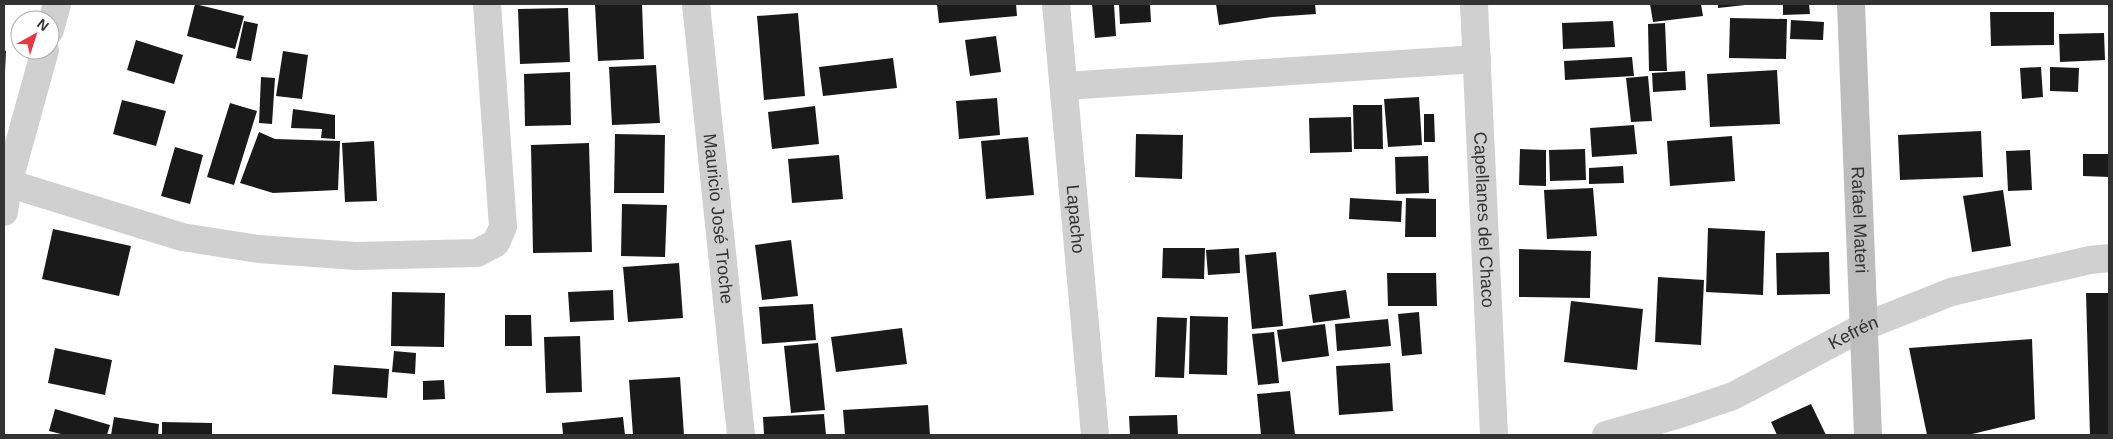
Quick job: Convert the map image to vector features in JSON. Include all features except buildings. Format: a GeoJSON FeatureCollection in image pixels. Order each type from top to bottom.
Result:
{"type":"FeatureCollection","features":[{"type":"Feature","properties":{"kind":"main road","name":"Rafael Materi"},"geometry":{"type":"LineString","coordinates":[[1851,4],[1868,435]]}},
{"type":"Feature","properties":{"kind":"street"},"geometry":{"type":"LineString","coordinates":[[6,183],[182,237],[258,249],[356,256],[477,253],[496,243],[503,227],[487,4]]}},
{"type":"Feature","properties":{"kind":"street","name":"Mauricio José Troche"},"geometry":{"type":"LineString","coordinates":[[696,4],[741,435]]}},
{"type":"Feature","properties":{"kind":"street","name":"Lapacho"},"geometry":{"type":"LineString","coordinates":[[1056,4],[1065,86],[1095,435]]}},
{"type":"Feature","properties":{"kind":"street","name":"Capellanes del Chaco"},"geometry":{"type":"LineString","coordinates":[[1474,4],[1494,435]]}},
{"type":"Feature","properties":{"kind":"street"},"geometry":{"type":"LineString","coordinates":[[1065,86],[1476,58]]}},
{"type":"Feature","properties":{"kind":"street"},"geometry":{"type":"LineString","coordinates":[[4,212],[6,183],[42,60]]}},
{"type":"Feature","properties":{"kind":"street","name":"Kefrén"},"geometry":{"type":"LineString","coordinates":[[1606,435],[1680,414],[1733,396],[1863,328],[1951,292],[2090,260],[2109,258]]}}]}
